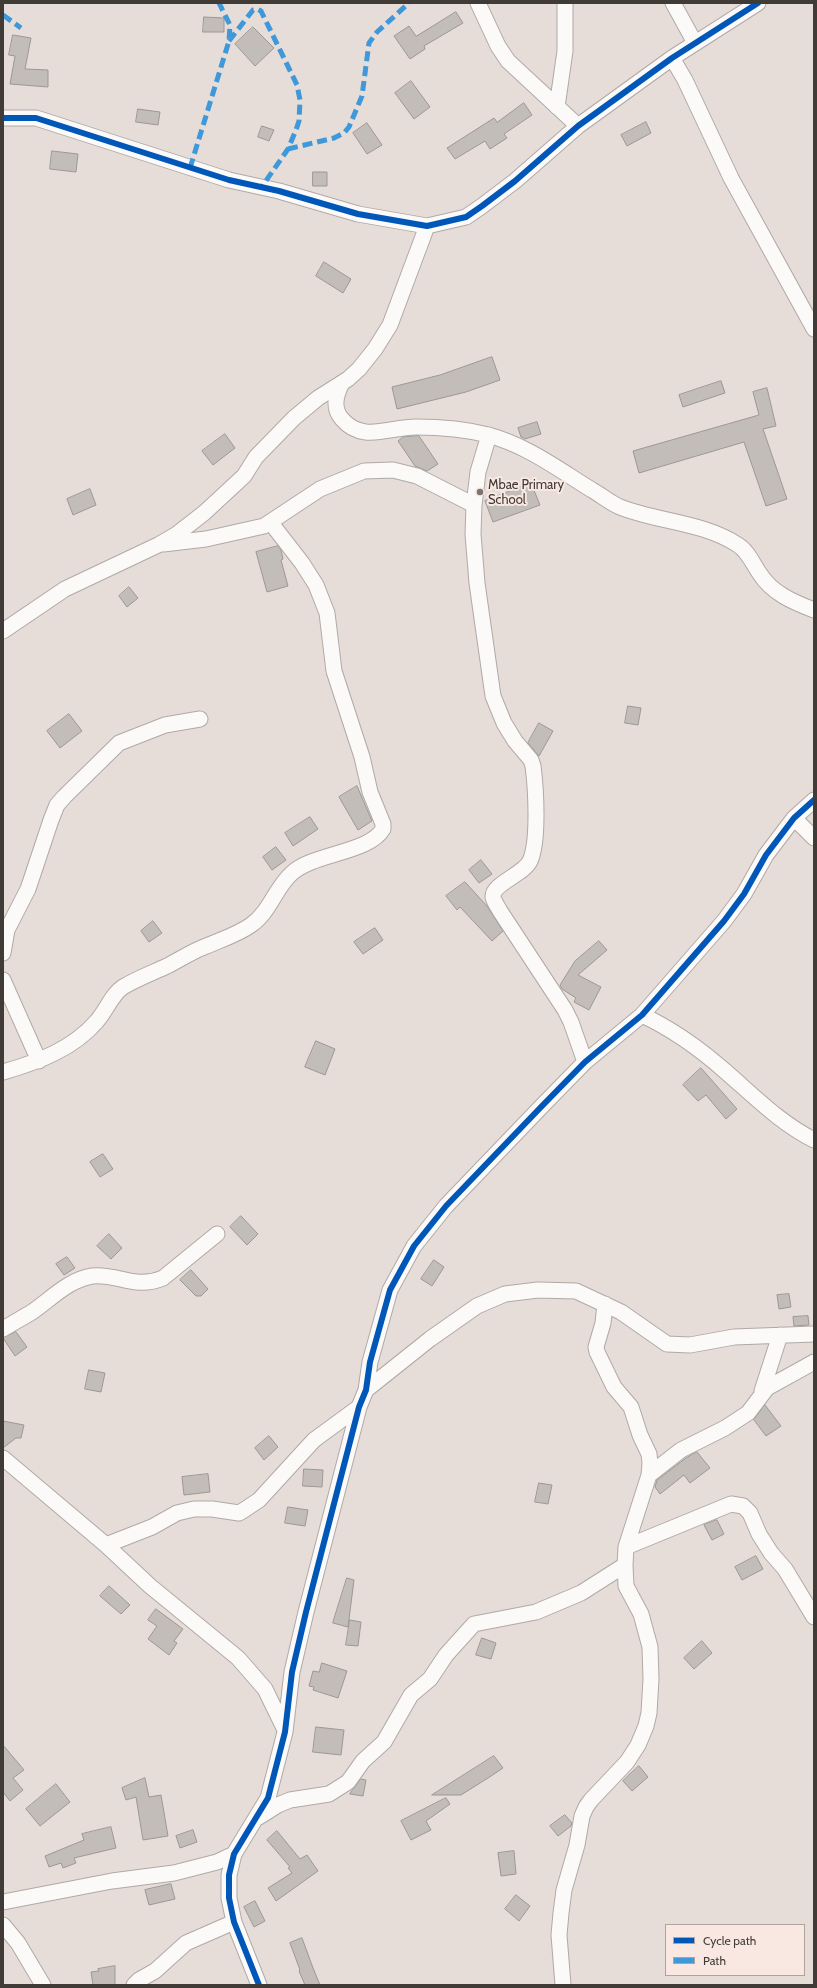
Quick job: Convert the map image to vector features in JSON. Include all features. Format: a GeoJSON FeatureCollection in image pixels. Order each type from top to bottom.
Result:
{"type":"FeatureCollection","features":[{"type":"Feature","properties":{"kind":"street"},"geometry":{"type":"LineString","coordinates":[[478,3],[498,46],[508,61],[578,126]]}},
{"type":"Feature","properties":{"kind":"street"},"geometry":{"type":"LineString","coordinates":[[557,107],[565,51],[565,3]]}},
{"type":"Feature","properties":{"kind":"street"},"geometry":{"type":"LineString","coordinates":[[673,3],[695,43]]}},
{"type":"Feature","properties":{"kind":"street"},"geometry":{"type":"LineString","coordinates":[[3,118],[36,118],[229,180],[358,214],[427,226],[466,217],[477,210],[515,182],[578,126],[672,58],[758,3]]}},
{"type":"Feature","properties":{"kind":"street"},"geometry":{"type":"LineString","coordinates":[[672,58],[685,80],[731,178],[814,329]]}},
{"type":"Feature","properties":{"kind":"street"},"geometry":{"type":"LineString","coordinates":[[3,631],[65,589],[158,545],[177,534],[204,513],[244,476],[256,457],[294,418],[318,398],[342,383],[359,369],[375,349],[390,325],[427,226]]}},
{"type":"Feature","properties":{"kind":"street"},"geometry":{"type":"LineString","coordinates":[[342,383],[336,396],[335,407],[339,416],[352,429],[362,432],[377,432],[422,427],[470,431],[489,435],[528,450],[620,507],[703,529],[739,545],[751,558],[766,581],[774,589],[787,599],[814,610]]}},
{"type":"Feature","properties":{"kind":"street"},"geometry":{"type":"LineString","coordinates":[[489,435],[478,472],[474,505],[474,559],[493,696],[504,723],[514,741],[531,760],[534,766],[536,830],[530,862],[525,868],[499,886],[494,891],[493,896],[500,911],[565,1010],[571,1022],[585,1062]]}},
{"type":"Feature","properties":{"kind":"street"},"geometry":{"type":"LineString","coordinates":[[158,545],[206,539],[258,528],[271,523],[291,507],[320,490],[364,471],[393,470],[417,476],[474,505]]}},
{"type":"Feature","properties":{"kind":"street"},"geometry":{"type":"LineString","coordinates":[[3,1072],[39,1061],[70,1044],[88,1031],[121,988],[204,947],[238,933],[252,924],[266,911],[280,888],[292,873],[312,860],[359,846],[374,838],[383,829],[383,824],[370,792],[362,758],[334,671],[327,613],[316,585],[302,563],[271,523]]}},
{"type":"Feature","properties":{"kind":"street"},"geometry":{"type":"LineString","coordinates":[[3,953],[7,930],[28,889],[51,820],[60,801],[119,743],[165,725],[200,719]]}},
{"type":"Feature","properties":{"kind":"street"},"geometry":{"type":"LineString","coordinates":[[259,1985],[234,1922],[229,1898],[229,1875],[234,1854],[257,1819],[268,1798],[286,1732],[292,1672],[304,1620],[359,1407],[366,1390],[370,1362],[390,1290],[414,1246],[446,1206],[476,1173],[585,1062],[642,1015],[724,921],[744,894],[766,855],[794,818],[814,800]]}},
{"type":"Feature","properties":{"kind":"street"},"geometry":{"type":"LineString","coordinates":[[794,818],[814,838]]}},
{"type":"Feature","properties":{"kind":"street"},"geometry":{"type":"LineString","coordinates":[[3,980],[39,1061]]}},
{"type":"Feature","properties":{"kind":"street"},"geometry":{"type":"LineString","coordinates":[[642,1015],[681,1037],[723,1070],[777,1118],[793,1129],[814,1140]]}},
{"type":"Feature","properties":{"kind":"street"},"geometry":{"type":"LineString","coordinates":[[3,1329],[78,1280],[103,1275],[123,1281],[141,1283],[154,1282],[163,1278],[217,1234]]}},
{"type":"Feature","properties":{"kind":"street"},"geometry":{"type":"LineString","coordinates":[[366,1390],[430,1339],[471,1310],[505,1294],[538,1290],[576,1291],[605,1304],[667,1344],[690,1345],[734,1337],[814,1334]]}},
{"type":"Feature","properties":{"kind":"street"},"geometry":{"type":"LineString","coordinates":[[563,1985],[559,1935],[561,1913],[564,1890],[577,1845],[582,1816],[591,1800],[627,1762],[638,1745],[646,1726],[649,1713],[650,1646],[641,1614],[626,1586],[625,1565],[626,1546],[649,1475],[650,1463],[649,1454],[636,1426],[631,1407],[614,1387],[597,1352],[596,1347],[603,1323],[605,1304]]}},
{"type":"Feature","properties":{"kind":"street"},"geometry":{"type":"LineString","coordinates":[[649,1475],[681,1450],[725,1428],[748,1413],[762,1391],[780,1335]]}},
{"type":"Feature","properties":{"kind":"street"},"geometry":{"type":"LineString","coordinates":[[762,1391],[775,1382],[814,1362]]}},
{"type":"Feature","properties":{"kind":"street"},"geometry":{"type":"LineString","coordinates":[[106,1545],[152,1527],[177,1513],[212,1509],[239,1513],[259,1500],[314,1440],[359,1407]]}},
{"type":"Feature","properties":{"kind":"street"},"geometry":{"type":"LineString","coordinates":[[3,1458],[106,1545],[150,1586],[238,1658],[264,1689],[286,1732]]}},
{"type":"Feature","properties":{"kind":"street"},"geometry":{"type":"LineString","coordinates":[[626,1546],[731,1504],[743,1506],[750,1513],[759,1534],[771,1554],[785,1570],[814,1617]]}},
{"type":"Feature","properties":{"kind":"street"},"geometry":{"type":"LineString","coordinates":[[257,1819],[278,1805],[290,1800],[330,1794],[348,1782],[363,1761],[384,1742],[411,1695],[430,1679],[446,1655],[474,1624],[536,1612],[581,1593],[625,1565]]}},
{"type":"Feature","properties":{"kind":"street"},"geometry":{"type":"LineString","coordinates":[[3,1902],[112,1881],[174,1873],[217,1862],[234,1854]]}},
{"type":"Feature","properties":{"kind":"street"},"geometry":{"type":"LineString","coordinates":[[134,1985],[139,1980],[155,1971],[186,1942],[234,1922]]}},
{"type":"Feature","properties":{"kind":"street"},"geometry":{"type":"LineString","coordinates":[[3,1925],[18,1943],[43,1985]]}},
{"type":"Feature","properties":{"kind":"building"},"geometry":{"type":"Polygon","coordinates":[[[456,12],[463,23],[424,46],[425,49],[410,59],[394,36],[409,26],[416,36],[456,12]]]}},
{"type":"Feature","properties":{"kind":"building"},"geometry":{"type":"Polygon","coordinates":[[[204,17],[224,18],[224,32],[203,32],[204,17]]]}},
{"type":"Feature","properties":{"kind":"building"},"geometry":{"type":"Polygon","coordinates":[[[253,27],[274,48],[255,66],[235,44],[253,27]]]}},
{"type":"Feature","properties":{"kind":"building"},"geometry":{"type":"Polygon","coordinates":[[[13,35],[31,38],[25,69],[48,70],[48,87],[10,84],[15,56],[9,55],[13,35]]]}},
{"type":"Feature","properties":{"kind":"building"},"geometry":{"type":"Polygon","coordinates":[[[411,81],[430,107],[414,119],[395,93],[411,81]]]}},
{"type":"Feature","properties":{"kind":"building"},"geometry":{"type":"Polygon","coordinates":[[[524,103],[532,115],[504,134],[507,138],[490,149],[485,141],[455,159],[447,148],[494,118],[497,122],[524,103]]]}},
{"type":"Feature","properties":{"kind":"building"},"geometry":{"type":"Polygon","coordinates":[[[138,109],[160,112],[158,125],[136,122],[138,109]]]}},
{"type":"Feature","properties":{"kind":"building"},"geometry":{"type":"Polygon","coordinates":[[[646,122],[651,133],[627,146],[621,135],[646,122]]]}},
{"type":"Feature","properties":{"kind":"building"},"geometry":{"type":"Polygon","coordinates":[[[367,123],[382,145],[367,154],[353,133],[367,123]]]}},
{"type":"Feature","properties":{"kind":"building"},"geometry":{"type":"Polygon","coordinates":[[[262,126],[274,130],[269,141],[258,137],[262,126]]]}},
{"type":"Feature","properties":{"kind":"building"},"geometry":{"type":"Polygon","coordinates":[[[52,151],[78,154],[76,172],[50,169],[52,151]]]}},
{"type":"Feature","properties":{"kind":"building"},"geometry":{"type":"Polygon","coordinates":[[[313,172],[327,172],[327,186],[313,186],[313,172]]]}},
{"type":"Feature","properties":{"kind":"building"},"geometry":{"type":"Polygon","coordinates":[[[324,262],[351,279],[343,293],[316,276],[324,262]]]}},
{"type":"Feature","properties":{"kind":"building"},"geometry":{"type":"Polygon","coordinates":[[[492,357],[500,380],[466,392],[397,409],[392,387],[440,375],[492,357]]]}},
{"type":"Feature","properties":{"kind":"building"},"geometry":{"type":"Polygon","coordinates":[[[721,381],[725,393],[683,407],[679,395],[721,381]]]}},
{"type":"Feature","properties":{"kind":"building"},"geometry":{"type":"Polygon","coordinates":[[[767,388],[776,426],[763,429],[787,499],[766,506],[744,442],[639,473],[633,451],[759,415],[753,392],[767,388]]]}},
{"type":"Feature","properties":{"kind":"building"},"geometry":{"type":"Polygon","coordinates":[[[537,422],[541,434],[525,439],[521,437],[518,428],[537,422]]]}},
{"type":"Feature","properties":{"kind":"building"},"geometry":{"type":"Polygon","coordinates":[[[225,434],[235,448],[213,465],[202,451],[225,434]]]}},
{"type":"Feature","properties":{"kind":"building"},"geometry":{"type":"Polygon","coordinates":[[[419,436],[438,464],[427,471],[415,466],[398,441],[403,437],[419,436]]]}},
{"type":"Feature","properties":{"kind":"building"},"geometry":{"type":"Polygon","coordinates":[[[531,483],[540,505],[493,522],[485,501],[531,483]]]}},
{"type":"Feature","properties":{"kind":"building"},"geometry":{"type":"Polygon","coordinates":[[[90,489],[96,505],[73,515],[67,499],[90,489]]]}},
{"type":"Feature","properties":{"kind":"building"},"geometry":{"type":"Polygon","coordinates":[[[278,546],[281,550],[283,559],[281,560],[288,586],[267,592],[256,552],[278,546]]]}},
{"type":"Feature","properties":{"kind":"building"},"geometry":{"type":"Polygon","coordinates":[[[129,587],[138,598],[127,607],[119,596],[129,587]]]}},
{"type":"Feature","properties":{"kind":"building"},"geometry":{"type":"Polygon","coordinates":[[[628,706],[641,708],[638,725],[625,723],[628,706]]]}},
{"type":"Feature","properties":{"kind":"building"},"geometry":{"type":"Polygon","coordinates":[[[69,714],[82,731],[60,748],[47,731],[69,714]]]}},
{"type":"Feature","properties":{"kind":"building"},"geometry":{"type":"Polygon","coordinates":[[[539,723],[553,731],[539,756],[528,743],[539,723]]]}},
{"type":"Feature","properties":{"kind":"building"},"geometry":{"type":"Polygon","coordinates":[[[357,786],[372,821],[358,830],[339,797],[357,786]]]}},
{"type":"Feature","properties":{"kind":"building"},"geometry":{"type":"Polygon","coordinates":[[[310,817],[318,829],[293,846],[285,833],[310,817]]]}},
{"type":"Feature","properties":{"kind":"building"},"geometry":{"type":"Polygon","coordinates":[[[276,847],[286,860],[272,870],[263,857],[276,847]]]}},
{"type":"Feature","properties":{"kind":"building"},"geometry":{"type":"Polygon","coordinates":[[[481,860],[492,874],[479,883],[469,870],[481,860]]]}},
{"type":"Feature","properties":{"kind":"building"},"geometry":{"type":"Polygon","coordinates":[[[465,882],[487,906],[503,931],[492,941],[460,907],[457,910],[446,896],[465,882]]]}},
{"type":"Feature","properties":{"kind":"building"},"geometry":{"type":"Polygon","coordinates":[[[153,921],[162,933],[149,942],[141,931],[153,921]]]}},
{"type":"Feature","properties":{"kind":"building"},"geometry":{"type":"Polygon","coordinates":[[[375,928],[383,940],[363,954],[354,942],[375,928]]]}},
{"type":"Feature","properties":{"kind":"building"},"geometry":{"type":"Polygon","coordinates":[[[599,941],[607,950],[578,975],[601,987],[589,1010],[574,1002],[576,998],[562,989],[560,985],[575,961],[599,941]]]}},
{"type":"Feature","properties":{"kind":"building"},"geometry":{"type":"Polygon","coordinates":[[[316,1041],[335,1049],[325,1075],[305,1067],[316,1041]]]}},
{"type":"Feature","properties":{"kind":"building"},"geometry":{"type":"Polygon","coordinates":[[[701,1068],[737,1109],[726,1119],[706,1095],[698,1101],[683,1085],[701,1068]]]}},
{"type":"Feature","properties":{"kind":"building"},"geometry":{"type":"Polygon","coordinates":[[[103,1154],[113,1169],[100,1177],[90,1162],[103,1154]]]}},
{"type":"Feature","properties":{"kind":"building"},"geometry":{"type":"Polygon","coordinates":[[[241,1216],[258,1234],[247,1245],[230,1227],[241,1216]]]}},
{"type":"Feature","properties":{"kind":"building"},"geometry":{"type":"Polygon","coordinates":[[[109,1234],[122,1248],[111,1259],[97,1246],[109,1234]]]}},
{"type":"Feature","properties":{"kind":"building"},"geometry":{"type":"Polygon","coordinates":[[[67,1257],[75,1268],[64,1275],[56,1264],[67,1257]]]}},
{"type":"Feature","properties":{"kind":"building"},"geometry":{"type":"Polygon","coordinates":[[[434,1260],[444,1267],[432,1286],[421,1279],[434,1260]]]}},
{"type":"Feature","properties":{"kind":"building"},"geometry":{"type":"Polygon","coordinates":[[[191,1270],[208,1289],[201,1296],[196,1296],[180,1280],[191,1270]]]}},
{"type":"Feature","properties":{"kind":"building"},"geometry":{"type":"Polygon","coordinates":[[[789,1294],[791,1307],[779,1309],[777,1295],[789,1294]]]}},
{"type":"Feature","properties":{"kind":"building"},"geometry":{"type":"Polygon","coordinates":[[[808,1316],[809,1325],[794,1326],[793,1317],[808,1316]]]}},
{"type":"Feature","properties":{"kind":"building"},"geometry":{"type":"Polygon","coordinates":[[[16,1332],[27,1347],[15,1356],[3,1338],[16,1332]]]}},
{"type":"Feature","properties":{"kind":"building"},"geometry":{"type":"Polygon","coordinates":[[[89,1370],[105,1373],[101,1392],[85,1389],[89,1370]]]}},
{"type":"Feature","properties":{"kind":"building"},"geometry":{"type":"Polygon","coordinates":[[[765,1405],[781,1426],[766,1436],[754,1420],[765,1405]]]}},
{"type":"Feature","properties":{"kind":"building"},"geometry":{"type":"Polygon","coordinates":[[[3,1421],[24,1425],[21,1438],[16,1438],[3,1448],[3,1421]]]}},
{"type":"Feature","properties":{"kind":"building"},"geometry":{"type":"Polygon","coordinates":[[[269,1436],[278,1447],[264,1460],[255,1448],[269,1436]]]}},
{"type":"Feature","properties":{"kind":"building"},"geometry":{"type":"Polygon","coordinates":[[[697,1452],[710,1468],[690,1483],[684,1475],[660,1494],[655,1487],[657,1480],[686,1458],[697,1452]]]}},
{"type":"Feature","properties":{"kind":"building"},"geometry":{"type":"Polygon","coordinates":[[[304,1469],[323,1470],[322,1487],[303,1486],[304,1469]]]}},
{"type":"Feature","properties":{"kind":"building"},"geometry":{"type":"Polygon","coordinates":[[[208,1474],[210,1492],[184,1495],[182,1477],[208,1474]]]}},
{"type":"Feature","properties":{"kind":"building"},"geometry":{"type":"Polygon","coordinates":[[[539,1483],[552,1485],[548,1504],[535,1502],[539,1483]]]}},
{"type":"Feature","properties":{"kind":"building"},"geometry":{"type":"Polygon","coordinates":[[[288,1507],[308,1510],[305,1526],[285,1523],[288,1507]]]}},
{"type":"Feature","properties":{"kind":"building"},"geometry":{"type":"Polygon","coordinates":[[[717,1520],[724,1534],[712,1540],[704,1525],[717,1520]]]}},
{"type":"Feature","properties":{"kind":"building"},"geometry":{"type":"Polygon","coordinates":[[[756,1556],[763,1569],[742,1580],[735,1567],[756,1556]]]}},
{"type":"Feature","properties":{"kind":"building"},"geometry":{"type":"Polygon","coordinates":[[[347,1578],[354,1580],[348,1627],[333,1623],[347,1578]]]}},
{"type":"Feature","properties":{"kind":"building"},"geometry":{"type":"Polygon","coordinates":[[[109,1586],[130,1605],[121,1614],[100,1596],[109,1586]]]}},
{"type":"Feature","properties":{"kind":"building"},"geometry":{"type":"Polygon","coordinates":[[[156,1609],[183,1629],[174,1641],[177,1643],[169,1655],[148,1639],[157,1626],[148,1620],[156,1609]]]}},
{"type":"Feature","properties":{"kind":"building"},"geometry":{"type":"Polygon","coordinates":[[[350,1620],[361,1622],[358,1646],[346,1645],[350,1620]]]}},
{"type":"Feature","properties":{"kind":"building"},"geometry":{"type":"Polygon","coordinates":[[[482,1638],[496,1643],[491,1659],[476,1655],[482,1638]]]}},
{"type":"Feature","properties":{"kind":"building"},"geometry":{"type":"Polygon","coordinates":[[[702,1641],[712,1653],[694,1669],[684,1658],[702,1641]]]}},
{"type":"Feature","properties":{"kind":"building"},"geometry":{"type":"Polygon","coordinates":[[[322,1663],[347,1671],[338,1698],[313,1690],[314,1687],[309,1686],[313,1671],[319,1672],[322,1663]]]}},
{"type":"Feature","properties":{"kind":"building"},"geometry":{"type":"Polygon","coordinates":[[[316,1727],[344,1730],[341,1755],[313,1752],[316,1727]]]}},
{"type":"Feature","properties":{"kind":"building"},"geometry":{"type":"Polygon","coordinates":[[[3,1745],[24,1770],[13,1778],[23,1790],[10,1801],[3,1792],[3,1745]]]}},
{"type":"Feature","properties":{"kind":"building"},"geometry":{"type":"Polygon","coordinates":[[[494,1756],[503,1768],[461,1795],[432,1795],[494,1756]]]}},
{"type":"Feature","properties":{"kind":"building"},"geometry":{"type":"Polygon","coordinates":[[[639,1766],[648,1777],[632,1791],[623,1781],[639,1766]]]}},
{"type":"Feature","properties":{"kind":"building"},"geometry":{"type":"Polygon","coordinates":[[[145,1778],[149,1797],[161,1795],[168,1836],[143,1840],[136,1797],[126,1800],[122,1788],[145,1778]]]}},
{"type":"Feature","properties":{"kind":"building"},"geometry":{"type":"Polygon","coordinates":[[[361,1779],[366,1780],[363,1796],[350,1794],[361,1779]]]}},
{"type":"Feature","properties":{"kind":"building"},"geometry":{"type":"Polygon","coordinates":[[[56,1784],[70,1802],[40,1826],[26,1809],[56,1784]]]}},
{"type":"Feature","properties":{"kind":"building"},"geometry":{"type":"Polygon","coordinates":[[[446,1798],[450,1804],[426,1821],[431,1830],[411,1840],[401,1821],[446,1798]]]}},
{"type":"Feature","properties":{"kind":"building"},"geometry":{"type":"Polygon","coordinates":[[[565,1815],[572,1823],[571,1826],[558,1836],[550,1826],[565,1815]]]}},
{"type":"Feature","properties":{"kind":"building"},"geometry":{"type":"Polygon","coordinates":[[[111,1827],[116,1848],[74,1858],[76,1863],[63,1868],[61,1863],[49,1867],[45,1856],[84,1840],[82,1834],[111,1827]]]}},
{"type":"Feature","properties":{"kind":"building"},"geometry":{"type":"Polygon","coordinates":[[[193,1830],[197,1842],[180,1848],[176,1836],[193,1830]]]}},
{"type":"Feature","properties":{"kind":"building"},"geometry":{"type":"Polygon","coordinates":[[[277,1831],[300,1859],[307,1855],[318,1871],[276,1901],[268,1888],[292,1873],[288,1868],[290,1867],[267,1840],[277,1831]]]}},
{"type":"Feature","properties":{"kind":"building"},"geometry":{"type":"Polygon","coordinates":[[[514,1851],[516,1874],[501,1876],[498,1853],[514,1851]]]}},
{"type":"Feature","properties":{"kind":"building"},"geometry":{"type":"Polygon","coordinates":[[[171,1884],[175,1899],[149,1905],[145,1890],[171,1884]]]}},
{"type":"Feature","properties":{"kind":"building"},"geometry":{"type":"Polygon","coordinates":[[[516,1895],[530,1906],[519,1921],[505,1909],[516,1895]]]}},
{"type":"Feature","properties":{"kind":"building"},"geometry":{"type":"Polygon","coordinates":[[[255,1901],[265,1921],[254,1927],[244,1907],[255,1901]]]}},
{"type":"Feature","properties":{"kind":"building"},"geometry":{"type":"Polygon","coordinates":[[[302,1938],[320,1985],[305,1985],[299,1971],[300,1970],[290,1943],[302,1938]]]}},
{"type":"Feature","properties":{"kind":"building"},"geometry":{"type":"Polygon","coordinates":[[[115,1966],[115,1985],[93,1985],[91,1972],[99,1971],[98,1969],[115,1966]]]}},
{"type":"Feature","properties":{"kind":"marked path"},"geometry":{"type":"LineString","coordinates":[[190,168],[229,41],[230,25],[219,3]]}},
{"type":"Feature","properties":{"kind":"marked path"},"geometry":{"type":"LineString","coordinates":[[288,149],[334,138],[344,133],[349,127],[362,96],[369,43],[377,32],[409,3]]}},
{"type":"Feature","properties":{"kind":"marked path"},"geometry":{"type":"LineString","coordinates":[[229,41],[253,10],[257,9],[261,11],[297,85],[300,100],[299,121],[296,130],[288,149],[261,188]]}},
{"type":"Feature","properties":{"kind":"marked path"},"geometry":{"type":"LineString","coordinates":[[3,15],[21,28]]}},
{"type":"Feature","properties":{"kind":"cycle path"},"geometry":{"type":"LineString","coordinates":[[3,118],[36,118],[229,180],[279,191],[358,214],[427,226],[466,217],[515,181],[578,126],[672,58],[758,3]]}},
{"type":"Feature","properties":{"kind":"cycle path"},"geometry":{"type":"LineString","coordinates":[[259,1985],[234,1922],[229,1898],[229,1875],[234,1854],[268,1798],[285,1732],[292,1672],[306,1612],[359,1407],[366,1390],[370,1362],[390,1290],[414,1246],[446,1206],[585,1062],[642,1015],[724,921],[744,894],[766,855],[794,818],[814,800]]}},
{"type":"Feature","properties":{"kind":"place","name":"Mbae Primary School"},"geometry":{"type":"Point","coordinates":[480,492]}}]}
